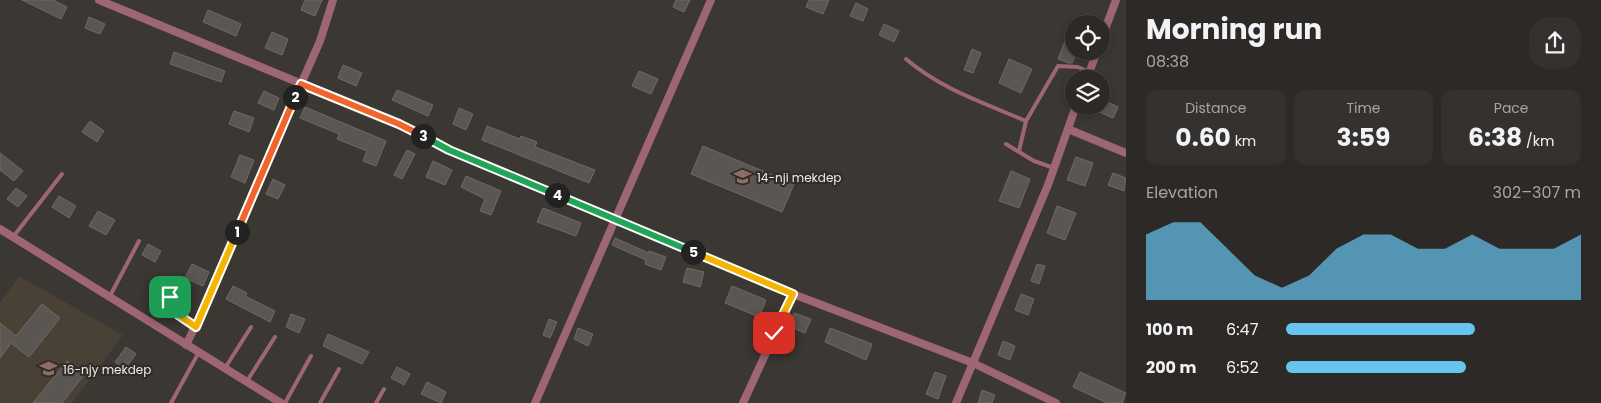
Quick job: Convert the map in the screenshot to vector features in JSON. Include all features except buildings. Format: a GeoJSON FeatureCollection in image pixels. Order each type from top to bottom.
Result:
{"type":"FeatureCollection","features":[{"type":"Feature","properties":{"kind":"street"},"geometry":{"type":"LineString","coordinates":[[98,0],[399,124],[449,150],[793,294],[973,363],[1056,403]]}},
{"type":"Feature","properties":{"kind":"street"},"geometry":{"type":"LineString","coordinates":[[186,345],[196,327],[320,41],[333,0]]}},
{"type":"Feature","properties":{"kind":"street"},"geometry":{"type":"LineString","coordinates":[[535,403],[711,0]]}},
{"type":"Feature","properties":{"kind":"street"},"geometry":{"type":"LineString","coordinates":[[1110,16],[1116,0]]}},
{"type":"Feature","properties":{"kind":"street"},"geometry":{"type":"LineString","coordinates":[[956,403],[1054,168],[1073,115]]}},
{"type":"Feature","properties":{"kind":"street"},"geometry":{"type":"LineString","coordinates":[[1068,129],[1126,152]]}},
{"type":"Feature","properties":{"kind":"street"},"geometry":{"type":"LineString","coordinates":[[0,229],[281,403]]}},
{"type":"Feature","properties":{"kind":"street"},"geometry":{"type":"LineString","coordinates":[[743,403],[793,294]]}},
{"type":"Feature","properties":{"kind":"lane"},"geometry":{"type":"LineString","coordinates":[[906,59],[925,75],[946,87],[1026,121]]}},
{"type":"Feature","properties":{"kind":"lane"},"geometry":{"type":"LineString","coordinates":[[1019,151],[1026,121],[1058,66],[1078,67],[1082,70]]}},
{"type":"Feature","properties":{"kind":"lane"},"geometry":{"type":"LineString","coordinates":[[1006,144],[1034,161],[1054,168]]}},
{"type":"Feature","properties":{"kind":"lane"},"geometry":{"type":"LineString","coordinates":[[14,237],[62,174]]}},
{"type":"Feature","properties":{"kind":"lane"},"geometry":{"type":"LineString","coordinates":[[109,298],[139,241]]}},
{"type":"Feature","properties":{"kind":"lane"},"geometry":{"type":"LineString","coordinates":[[179,284],[170,297],[171,310],[196,327]]}},
{"type":"Feature","properties":{"kind":"lane"},"geometry":{"type":"LineString","coordinates":[[225,368],[251,327]]}},
{"type":"Feature","properties":{"kind":"lane"},"geometry":{"type":"LineString","coordinates":[[246,382],[275,337]]}},
{"type":"Feature","properties":{"kind":"lane"},"geometry":{"type":"LineString","coordinates":[[171,403],[199,352]]}},
{"type":"Feature","properties":{"kind":"lane"},"geometry":{"type":"LineString","coordinates":[[285,403],[311,356]]}},
{"type":"Feature","properties":{"kind":"lane"},"geometry":{"type":"LineString","coordinates":[[320,403],[339,369]]}},
{"type":"Feature","properties":{"kind":"lane"},"geometry":{"type":"LineString","coordinates":[[376,403],[384,389]]}},
{"type":"Feature","properties":{"kind":"shaded area","name":"16-njy mekdep"},"geometry":{"type":"Polygon","coordinates":[[[19,276],[123,335],[72,403],[0,403],[0,303],[19,276]]]}},
{"type":"Feature","properties":{"kind":"place","name":"14-nji mekdep"},"geometry":{"type":"Point","coordinates":[743,177]}},
{"type":"Feature","properties":{"kind":"place","name":"16-njy mekdep"},"geometry":{"type":"Point","coordinates":[49,369]}},
{"type":"Feature","properties":{"kind":"route"},"geometry":{"type":"LineString","coordinates":[[170,297],[171,310],[196,327],[301,84],[399,124],[449,150],[793,294],[774,333]]}}]}
